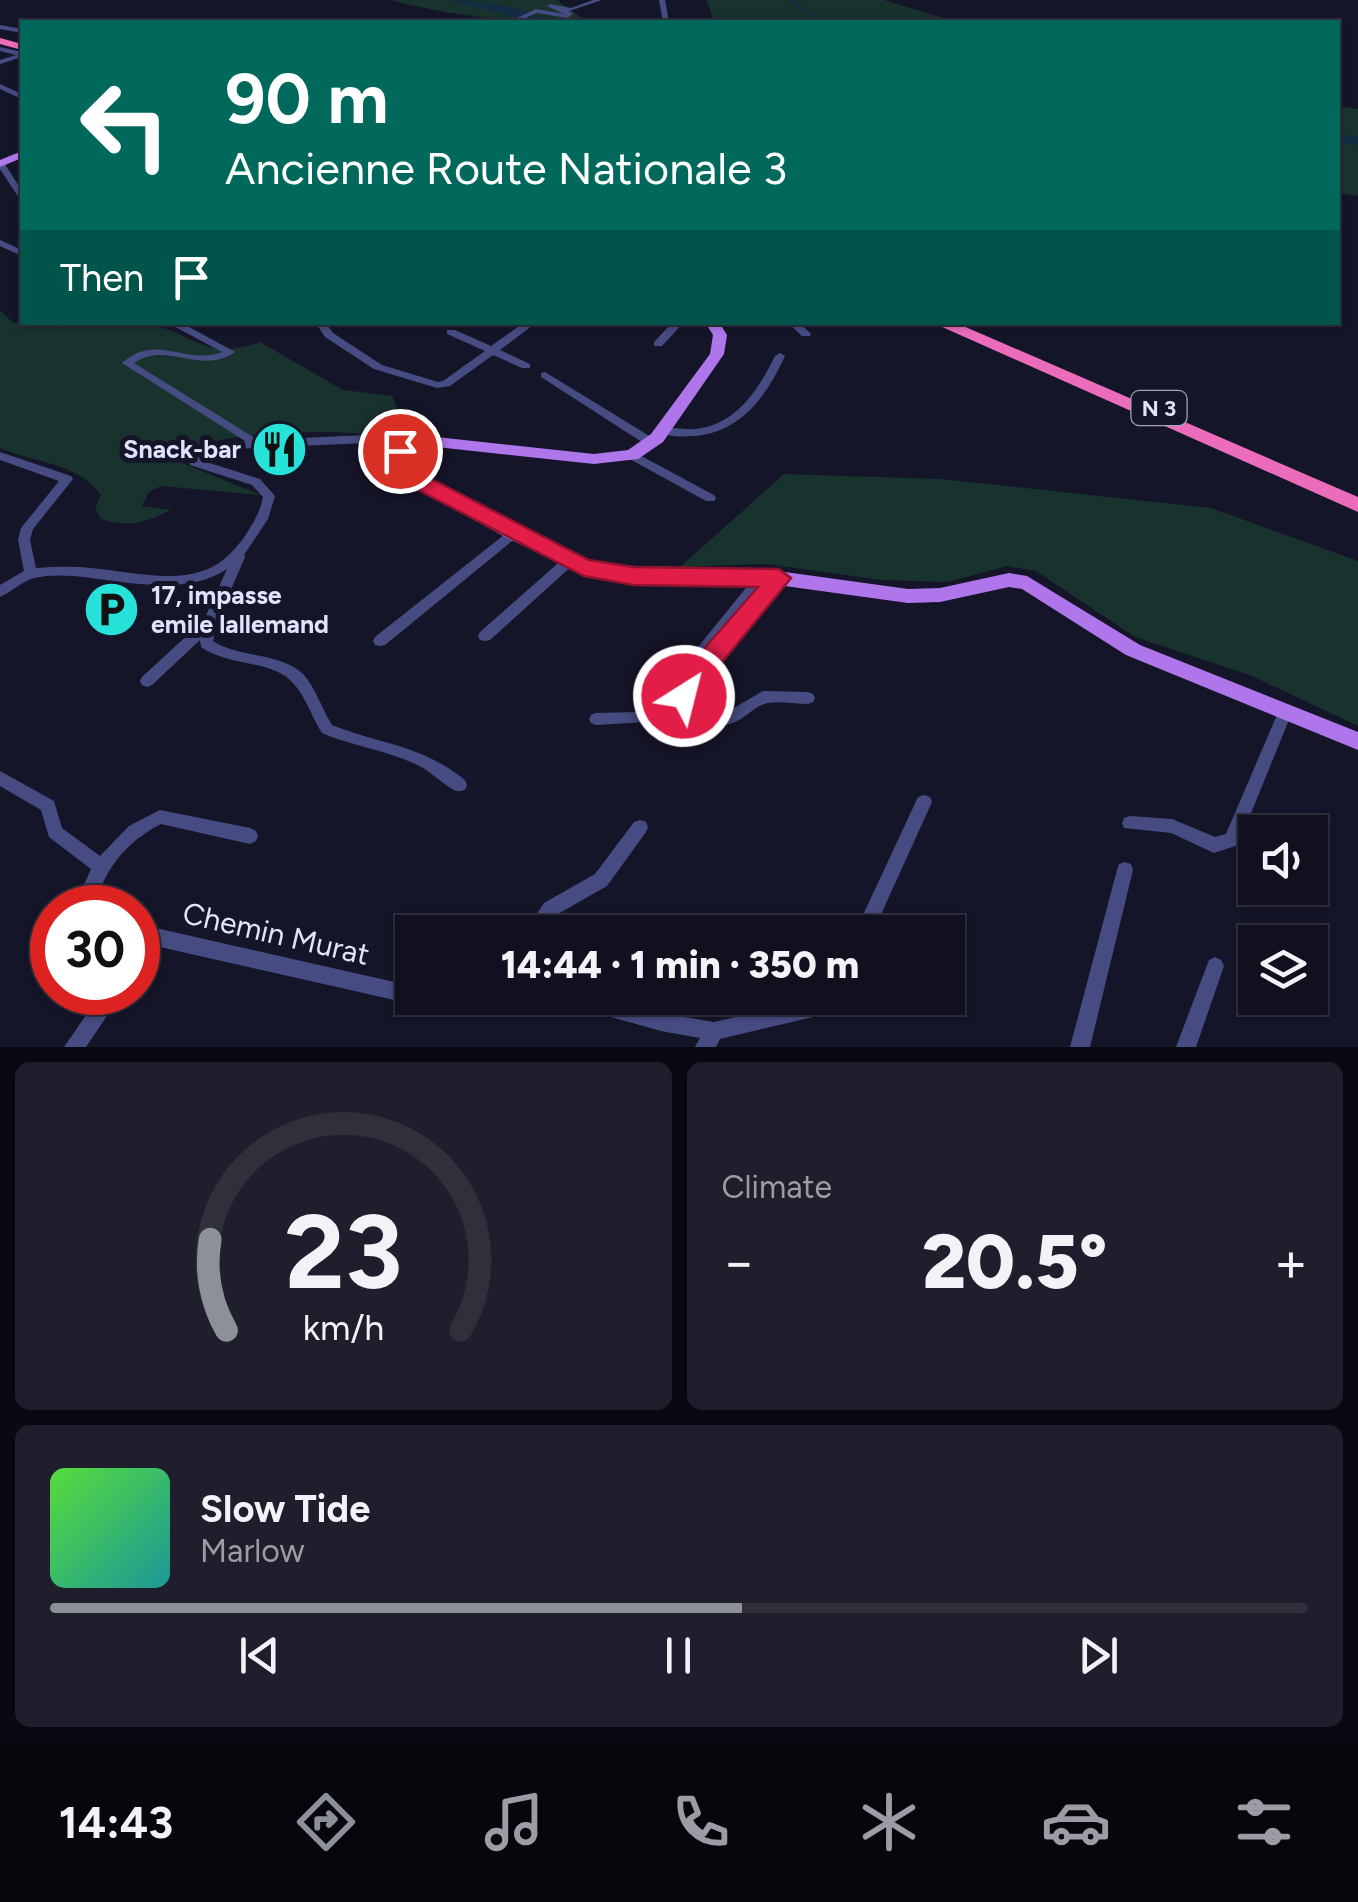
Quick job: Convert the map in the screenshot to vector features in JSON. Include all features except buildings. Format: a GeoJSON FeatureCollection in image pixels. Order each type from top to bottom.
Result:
{"type":"FeatureCollection","features":[{"type":"Feature","properties":{"kind":"highway","name":"N 3"},"geometry":{"type":"LineString","coordinates":[[946,325],[1358,505]]}},
{"type":"Feature","properties":{"kind":"highway","name":"N 3"},"geometry":{"type":"LineString","coordinates":[[967,325],[1358,494]]}},
{"type":"Feature","properties":{"kind":"main road"},"geometry":{"type":"LineString","coordinates":[[714,325],[720,336],[717,354],[657,437],[632,455],[594,459],[427,441],[404,447],[397,457],[405,474],[513,534],[568,560],[616,575],[771,577],[908,596],[940,596],[1018,580],[1132,650],[1358,741]]}},
{"type":"Feature","properties":{"kind":"street"},"geometry":{"type":"LineString","coordinates":[[521,20],[518,18],[526,13],[570,16],[550,6],[571,10],[598,0]]}},
{"type":"Feature","properties":{"kind":"street"},"geometry":{"type":"LineString","coordinates":[[0,164],[20,193]]}},
{"type":"Feature","properties":{"kind":"street"},"geometry":{"type":"LineString","coordinates":[[177,325],[230,352],[212,358],[155,351],[135,356],[127,363],[254,442]]}},
{"type":"Feature","properties":{"kind":"street"},"geometry":{"type":"LineString","coordinates":[[322,325],[330,335],[378,368],[437,385],[528,325]]}},
{"type":"Feature","properties":{"kind":"street"},"geometry":{"type":"LineString","coordinates":[[658,344],[676,325]]}},
{"type":"Feature","properties":{"kind":"street"},"geometry":{"type":"LineString","coordinates":[[796,325],[806,334]]}},
{"type":"Feature","properties":{"kind":"street"},"geometry":{"type":"LineString","coordinates":[[451,332],[526,366]]}},
{"type":"Feature","properties":{"kind":"street"},"geometry":{"type":"LineString","coordinates":[[545,375],[657,437],[694,435],[740,418],[769,383],[780,356]]}},
{"type":"Feature","properties":{"kind":"street"},"geometry":{"type":"LineString","coordinates":[[404,447],[366,439],[254,442],[208,446],[192,458],[199,465],[256,482],[268,492],[268,507],[239,558],[210,622],[206,642],[214,650],[264,662],[293,675],[327,729],[418,755],[437,765],[459,785]]}},
{"type":"Feature","properties":{"kind":"street"},"geometry":{"type":"LineString","coordinates":[[632,455],[710,498]]}},
{"type":"Feature","properties":{"kind":"street"},"geometry":{"type":"LineString","coordinates":[[0,456],[67,478],[27,528],[24,540],[32,573]]}},
{"type":"Feature","properties":{"kind":"street"},"geometry":{"type":"LineString","coordinates":[[380,641],[513,534]]}},
{"type":"Feature","properties":{"kind":"street"},"geometry":{"type":"LineString","coordinates":[[0,592],[32,573],[172,582],[208,576],[239,558]]}},
{"type":"Feature","properties":{"kind":"street"},"geometry":{"type":"LineString","coordinates":[[485,636],[568,560]]}},
{"type":"Feature","properties":{"kind":"street"},"geometry":{"type":"LineString","coordinates":[[771,577],[684,690],[684,696],[689,704],[729,718],[762,697],[808,698]]}},
{"type":"Feature","properties":{"kind":"street"},"geometry":{"type":"LineString","coordinates":[[596,719],[640,718],[771,577]]}},
{"type":"Feature","properties":{"kind":"street"},"geometry":{"type":"LineString","coordinates":[[148,681],[210,622]]}},
{"type":"Feature","properties":{"kind":"street"},"geometry":{"type":"LineString","coordinates":[[1130,823],[1172,826],[1214,845],[1232,840],[1286,710]]}},
{"type":"Feature","properties":{"kind":"street"},"geometry":{"type":"LineString","coordinates":[[0,778],[48,806],[55,832],[101,867]]}},
{"type":"Feature","properties":{"kind":"street"},"geometry":{"type":"LineString","coordinates":[[872,915],[924,802]]}},
{"type":"Feature","properties":{"kind":"street"},"geometry":{"type":"LineString","coordinates":[[94,885],[101,867],[126,840],[160,816],[250,836]]}},
{"type":"Feature","properties":{"kind":"street"},"geometry":{"type":"LineString","coordinates":[[546,915],[601,880],[640,827]]}},
{"type":"Feature","properties":{"kind":"street"},"geometry":{"type":"LineString","coordinates":[[1080,1047],[1125,870]]}},
{"type":"Feature","properties":{"kind":"street","name":"Chemin Murat"},"geometry":{"type":"LineString","coordinates":[[160,939],[395,991]]}},
{"type":"Feature","properties":{"kind":"street"},"geometry":{"type":"LineString","coordinates":[[1186,1047],[1216,966]]}},
{"type":"Feature","properties":{"kind":"street"},"geometry":{"type":"LineString","coordinates":[[74,1047],[97,1015]]}},
{"type":"Feature","properties":{"kind":"street"},"geometry":{"type":"LineString","coordinates":[[635,1015],[710,1039],[787,1015]]}},
{"type":"Feature","properties":{"kind":"green space"},"geometry":{"type":"Polygon","coordinates":[[[391,0],[557,0],[585,20],[488,18],[391,0]]]}},
{"type":"Feature","properties":{"kind":"green space"},"geometry":{"type":"Polygon","coordinates":[[[706,0],[884,0],[950,20],[714,20],[706,0]]]}},
{"type":"Feature","properties":{"kind":"green space"},"geometry":{"type":"Polygon","coordinates":[[[1340,106],[1358,109],[1358,196],[1340,193],[1340,106]]]}},
{"type":"Feature","properties":{"kind":"green space"},"geometry":{"type":"Polygon","coordinates":[[[0,310],[20,325],[155,325],[213,348],[260,342],[343,390],[392,396],[401,418],[419,435],[406,442],[359,434],[292,432],[200,445],[182,453],[182,463],[261,495],[161,486],[149,492],[142,506],[171,510],[136,523],[101,519],[95,508],[101,495],[80,476],[0,448],[0,310]]]}},
{"type":"Feature","properties":{"kind":"green space"},"geometry":{"type":"Polygon","coordinates":[[[784,474],[941,479],[1211,508],[1358,561],[1358,726],[1252,676],[1135,637],[1036,571],[1007,566],[948,582],[881,580],[766,564],[680,567],[784,474]]]}},
{"type":"Feature","properties":{"kind":"waterway"},"geometry":{"type":"LineString","coordinates":[[452,0],[518,14]]}},
{"type":"Feature","properties":{"kind":"waterway"},"geometry":{"type":"LineString","coordinates":[[789,0],[823,20]]}},
{"type":"Feature","properties":{"kind":"waterway"},"geometry":{"type":"LineString","coordinates":[[524,16],[538,20]]}},
{"type":"Feature","properties":{"kind":"waterway"},"geometry":{"type":"LineString","coordinates":[[1340,138],[1358,141]]}},
{"type":"Feature","properties":{"kind":"place","name":"Snack-bar"},"geometry":{"type":"Point","coordinates":[280,449]}},
{"type":"Feature","properties":{"kind":"place","name":"17, impasse emile lallemand"},"geometry":{"type":"Point","coordinates":[112,609]}},
{"type":"Feature","properties":{"kind":"route"},"geometry":{"type":"LineString","coordinates":[[400,451],[397,463],[405,474],[513,534],[597,572],[779,578],[684,690],[684,696]]}}]}
